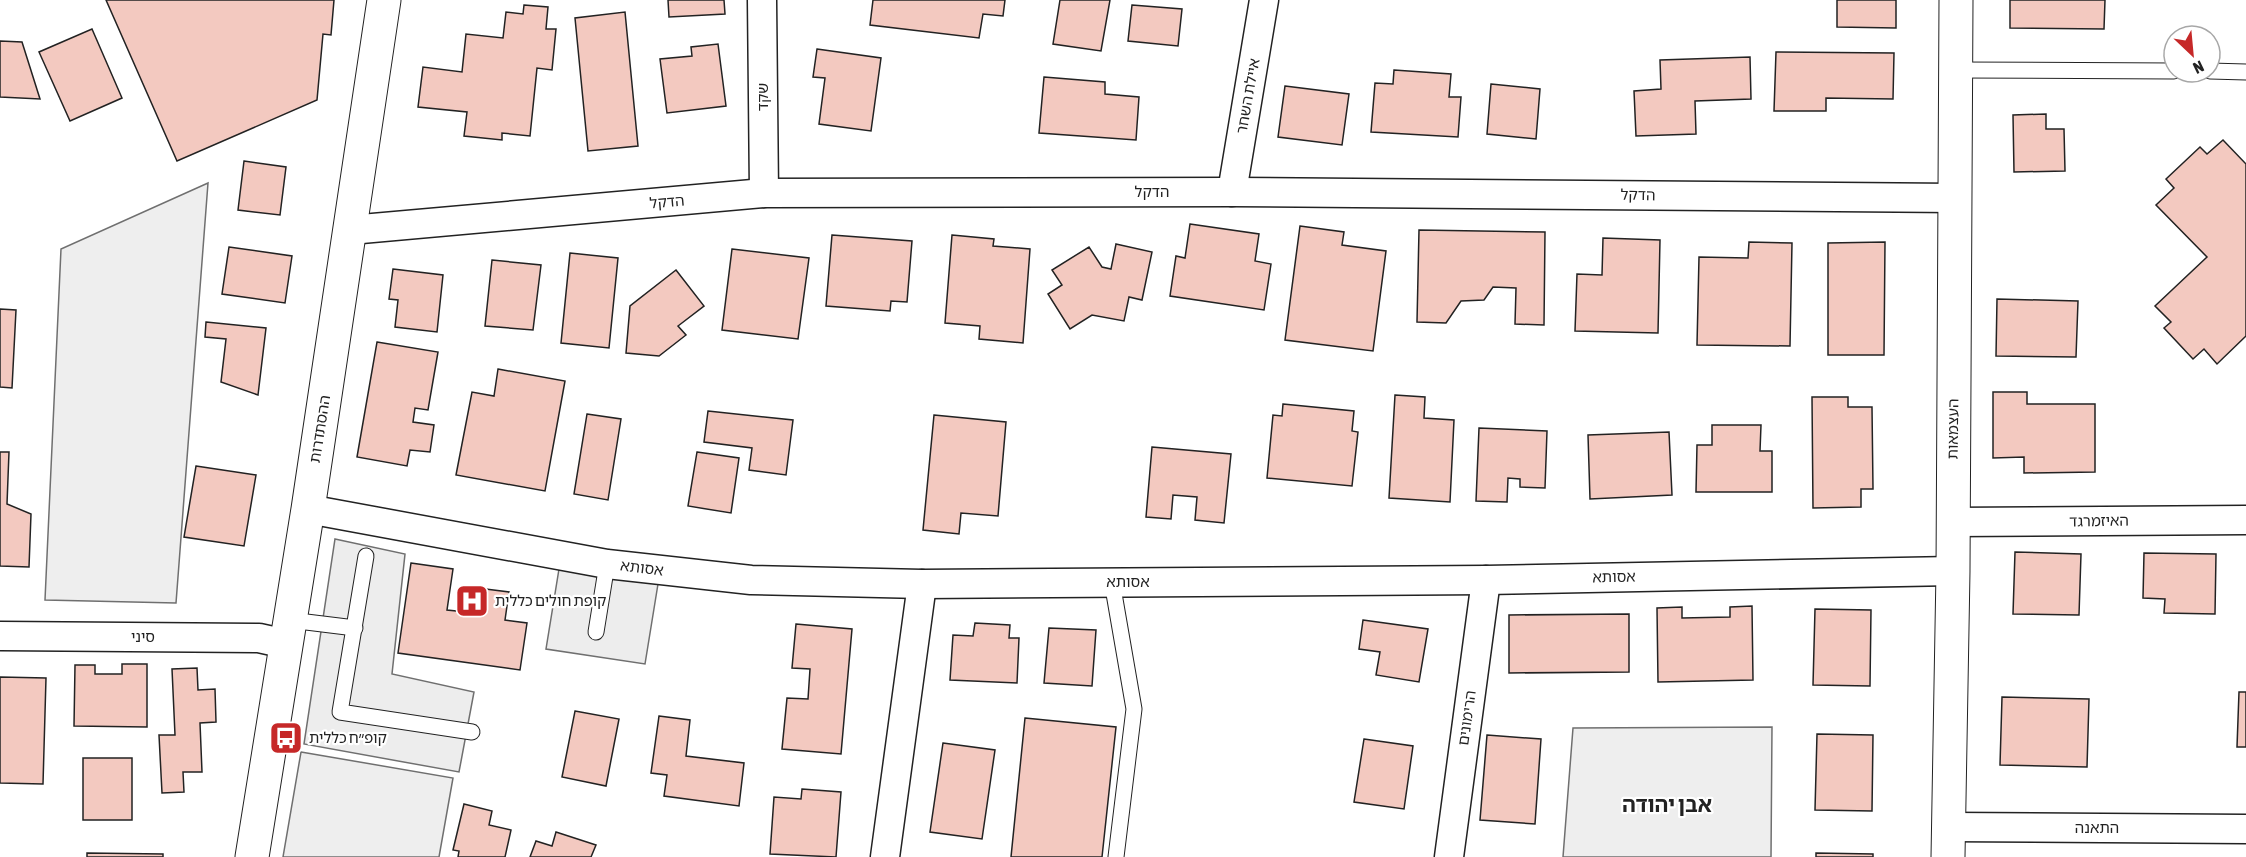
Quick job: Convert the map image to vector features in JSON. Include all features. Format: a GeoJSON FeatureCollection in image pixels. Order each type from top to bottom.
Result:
{"type":"FeatureCollection","features":[{"type":"Feature","properties":{"kind":"street","name":"ההסתדרות"},"geometry":{"type":"LineString","coordinates":[[252,857],[308,509],[384,0]]}},
{"type":"Feature","properties":{"kind":"street","name":"שקד"},"geometry":{"type":"LineString","coordinates":[[762,0],[764,193]]}},
{"type":"Feature","properties":{"kind":"street","name":"איילת השחר"},"geometry":{"type":"LineString","coordinates":[[1232,192],[1264,0]]}},
{"type":"Feature","properties":{"kind":"street","name":"העצמאות"},"geometry":{"type":"LineString","coordinates":[[1948,842],[1953,571],[1956,0]]}},
{"type":"Feature","properties":{"kind":"street","name":"הדקל"},"geometry":{"type":"LineString","coordinates":[[350,230],[764,193],[1232,192],[1956,198]]}},
{"type":"Feature","properties":{"kind":"street","name":"אסותא"},"geometry":{"type":"LineString","coordinates":[[308,509],[607,564],[752,580],[922,584],[1486,580],[1953,571]]}},
{"type":"Feature","properties":{"kind":"street","name":"האיזמרגד"},"geometry":{"type":"LineString","coordinates":[[1952,522],[2246,520]]}},
{"type":"Feature","properties":{"kind":"street","name":"הרימונים"},"geometry":{"type":"LineString","coordinates":[[1449,857],[1486,580]]}},
{"type":"Feature","properties":{"kind":"street"},"geometry":{"type":"LineString","coordinates":[[885,857],[922,584]]}},
{"type":"Feature","properties":{"kind":"street","name":"סיני"},"geometry":{"type":"LineString","coordinates":[[0,636],[259,638],[288,632]]}},
{"type":"Feature","properties":{"kind":"street","name":"התאנה"},"geometry":{"type":"LineString","coordinates":[[1948,842],[2246,829]]}},
{"type":"Feature","properties":{"kind":"lane"},"geometry":{"type":"LineString","coordinates":[[1956,70],[2162,71]]}},
{"type":"Feature","properties":{"kind":"lane"},"geometry":{"type":"LineString","coordinates":[[2222,71],[2246,72]]}},
{"type":"Feature","properties":{"kind":"lane"},"geometry":{"type":"LineString","coordinates":[[366,556],[340,712],[472,732]]}},
{"type":"Feature","properties":{"kind":"lane"},"geometry":{"type":"LineString","coordinates":[[597,632],[607,564]]}},
{"type":"Feature","properties":{"kind":"lane"},"geometry":{"type":"LineString","coordinates":[[1112,582],[1134,709],[1116,857]]}},
{"type":"Feature","properties":{"kind":"lane"},"geometry":{"type":"LineString","coordinates":[[288,632],[355,627]]}},
{"type":"Feature","properties":{"kind":"shaded area"},"geometry":{"type":"Polygon","coordinates":[[[208,183],[176,603],[45,600],[61,249],[208,183]]]}},
{"type":"Feature","properties":{"kind":"shaded area"},"geometry":{"type":"Polygon","coordinates":[[[335,539],[405,554],[392,674],[474,692],[459,772],[304,744],[335,539]]]}},
{"type":"Feature","properties":{"kind":"shaded area"},"geometry":{"type":"Polygon","coordinates":[[[559,569],[658,584],[645,664],[546,649],[559,569]]]}},
{"type":"Feature","properties":{"kind":"shaded area"},"geometry":{"type":"Polygon","coordinates":[[[1772,727],[1771,857],[1563,857],[1573,728],[1772,727]]]}},
{"type":"Feature","properties":{"kind":"shaded area"},"geometry":{"type":"Polygon","coordinates":[[[301,752],[453,778],[439,857],[283,857],[301,752]]]}},
{"type":"Feature","properties":{"kind":"building"},"geometry":{"type":"Polygon","coordinates":[[[106,0],[334,0],[331,35],[323,34],[317,100],[177,161],[106,0]]]}},
{"type":"Feature","properties":{"kind":"building"},"geometry":{"type":"Polygon","coordinates":[[[668,0],[724,0],[725,14],[669,17],[668,0]]]}},
{"type":"Feature","properties":{"kind":"building"},"geometry":{"type":"Polygon","coordinates":[[[873,0],[1005,0],[1003,16],[983,14],[979,38],[870,25],[873,0]]]}},
{"type":"Feature","properties":{"kind":"building"},"geometry":{"type":"Polygon","coordinates":[[[1060,0],[1110,0],[1101,51],[1053,44],[1060,0]]]}},
{"type":"Feature","properties":{"kind":"building"},"geometry":{"type":"Polygon","coordinates":[[[1837,0],[1896,0],[1896,28],[1837,27],[1837,0]]]}},
{"type":"Feature","properties":{"kind":"building"},"geometry":{"type":"Polygon","coordinates":[[[2010,0],[2105,0],[2104,29],[2010,28],[2010,0]]]}},
{"type":"Feature","properties":{"kind":"building"},"geometry":{"type":"Polygon","coordinates":[[[524,5],[548,7],[546,29],[556,29],[552,70],[537,68],[530,136],[502,133],[502,140],[464,136],[467,112],[418,107],[423,67],[462,72],[466,34],[503,38],[506,12],[523,14],[524,5]]]}},
{"type":"Feature","properties":{"kind":"building"},"geometry":{"type":"Polygon","coordinates":[[[1132,5],[1182,9],[1178,46],[1128,41],[1132,5]]]}},
{"type":"Feature","properties":{"kind":"building"},"geometry":{"type":"Polygon","coordinates":[[[625,12],[638,146],[588,151],[575,18],[625,12]]]}},
{"type":"Feature","properties":{"kind":"building"},"geometry":{"type":"Polygon","coordinates":[[[92,29],[122,98],[70,121],[39,52],[92,29]]]}},
{"type":"Feature","properties":{"kind":"building"},"geometry":{"type":"Polygon","coordinates":[[[0,41],[22,42],[40,99],[0,97],[0,41]]]}},
{"type":"Feature","properties":{"kind":"building"},"geometry":{"type":"Polygon","coordinates":[[[718,44],[726,106],[667,113],[660,59],[692,56],[691,47],[718,44]]]}},
{"type":"Feature","properties":{"kind":"building"},"geometry":{"type":"Polygon","coordinates":[[[817,49],[881,58],[871,131],[819,124],[825,78],[813,77],[817,49]]]}},
{"type":"Feature","properties":{"kind":"building"},"geometry":{"type":"Polygon","coordinates":[[[1776,52],[1894,53],[1893,99],[1826,98],[1826,111],[1774,111],[1776,52]]]}},
{"type":"Feature","properties":{"kind":"building"},"geometry":{"type":"Polygon","coordinates":[[[1750,57],[1751,99],[1695,101],[1696,134],[1636,136],[1634,91],[1661,89],[1660,60],[1750,57]]]}},
{"type":"Feature","properties":{"kind":"building"},"geometry":{"type":"Polygon","coordinates":[[[1394,70],[1451,74],[1449,97],[1461,97],[1458,137],[1371,132],[1375,83],[1393,84],[1394,70]]]}},
{"type":"Feature","properties":{"kind":"building"},"geometry":{"type":"Polygon","coordinates":[[[1044,77],[1105,82],[1105,94],[1139,97],[1136,140],[1039,133],[1044,77]]]}},
{"type":"Feature","properties":{"kind":"building"},"geometry":{"type":"Polygon","coordinates":[[[1491,84],[1540,89],[1536,139],[1487,134],[1491,84]]]}},
{"type":"Feature","properties":{"kind":"building"},"geometry":{"type":"Polygon","coordinates":[[[1285,86],[1349,94],[1342,145],[1278,137],[1285,86]]]}},
{"type":"Feature","properties":{"kind":"building"},"geometry":{"type":"Polygon","coordinates":[[[2046,114],[2046,129],[2064,129],[2065,171],[2014,172],[2013,115],[2046,114]]]}},
{"type":"Feature","properties":{"kind":"building"},"geometry":{"type":"Polygon","coordinates":[[[2223,140],[2246,164],[2246,336],[2217,364],[2204,349],[2193,359],[2164,328],[2171,322],[2155,306],[2207,257],[2156,205],[2174,188],[2166,179],[2200,147],[2207,154],[2223,140]]]}},
{"type":"Feature","properties":{"kind":"building"},"geometry":{"type":"Polygon","coordinates":[[[244,161],[286,167],[280,215],[238,210],[244,161]]]}},
{"type":"Feature","properties":{"kind":"building"},"geometry":{"type":"Polygon","coordinates":[[[1190,224],[1259,234],[1255,261],[1271,264],[1264,310],[1170,296],[1176,256],[1185,258],[1190,224]]]}},
{"type":"Feature","properties":{"kind":"building"},"geometry":{"type":"Polygon","coordinates":[[[1300,226],[1344,232],[1342,245],[1386,251],[1373,351],[1285,340],[1300,226]]]}},
{"type":"Feature","properties":{"kind":"building"},"geometry":{"type":"Polygon","coordinates":[[[1419,230],[1545,232],[1544,325],[1515,324],[1516,288],[1493,287],[1484,300],[1461,301],[1446,323],[1417,322],[1419,230]]]}},
{"type":"Feature","properties":{"kind":"building"},"geometry":{"type":"Polygon","coordinates":[[[832,235],[912,241],[907,302],[891,301],[890,311],[826,306],[832,235]]]}},
{"type":"Feature","properties":{"kind":"building"},"geometry":{"type":"Polygon","coordinates":[[[952,235],[994,239],[993,246],[1030,249],[1023,343],[979,339],[980,326],[945,323],[952,235]]]}},
{"type":"Feature","properties":{"kind":"building"},"geometry":{"type":"Polygon","coordinates":[[[1603,238],[1660,240],[1658,333],[1575,331],[1577,274],[1602,275],[1603,238]]]}},
{"type":"Feature","properties":{"kind":"building"},"geometry":{"type":"Polygon","coordinates":[[[1749,242],[1792,243],[1790,346],[1697,345],[1699,257],[1748,258],[1749,242]]]}},
{"type":"Feature","properties":{"kind":"building"},"geometry":{"type":"Polygon","coordinates":[[[1885,242],[1884,355],[1828,355],[1828,243],[1885,242]]]}},
{"type":"Feature","properties":{"kind":"building"},"geometry":{"type":"Polygon","coordinates":[[[1116,244],[1152,252],[1142,300],[1129,297],[1124,321],[1092,315],[1070,329],[1048,294],[1062,285],[1052,270],[1089,247],[1102,267],[1111,269],[1116,244]]]}},
{"type":"Feature","properties":{"kind":"building"},"geometry":{"type":"Polygon","coordinates":[[[229,247],[292,256],[285,303],[222,294],[229,247]]]}},
{"type":"Feature","properties":{"kind":"building"},"geometry":{"type":"Polygon","coordinates":[[[732,249],[809,258],[798,339],[722,330],[732,249]]]}},
{"type":"Feature","properties":{"kind":"building"},"geometry":{"type":"Polygon","coordinates":[[[570,253],[618,258],[609,348],[561,343],[570,253]]]}},
{"type":"Feature","properties":{"kind":"building"},"geometry":{"type":"Polygon","coordinates":[[[492,260],[541,265],[533,330],[485,326],[492,260]]]}},
{"type":"Feature","properties":{"kind":"building"},"geometry":{"type":"Polygon","coordinates":[[[393,269],[443,275],[437,332],[395,327],[398,300],[389,299],[393,269]]]}},
{"type":"Feature","properties":{"kind":"building"},"geometry":{"type":"Polygon","coordinates":[[[676,270],[704,306],[678,326],[686,335],[659,356],[626,353],[630,306],[676,270]]]}},
{"type":"Feature","properties":{"kind":"building"},"geometry":{"type":"Polygon","coordinates":[[[1997,299],[2078,301],[2076,357],[1996,356],[1997,299]]]}},
{"type":"Feature","properties":{"kind":"building"},"geometry":{"type":"Polygon","coordinates":[[[0,309],[16,310],[12,388],[0,387],[0,309]]]}},
{"type":"Feature","properties":{"kind":"building"},"geometry":{"type":"Polygon","coordinates":[[[206,322],[266,328],[258,395],[221,382],[226,339],[205,337],[206,322]]]}},
{"type":"Feature","properties":{"kind":"building"},"geometry":{"type":"Polygon","coordinates":[[[377,342],[438,352],[428,410],[415,408],[413,422],[434,425],[430,452],[410,450],[407,466],[357,457],[377,342]]]}},
{"type":"Feature","properties":{"kind":"building"},"geometry":{"type":"Polygon","coordinates":[[[498,369],[565,381],[545,491],[456,475],[472,392],[494,396],[498,369]]]}},
{"type":"Feature","properties":{"kind":"building"},"geometry":{"type":"Polygon","coordinates":[[[1993,392],[2027,392],[2027,404],[2095,404],[2095,472],[2024,473],[2024,457],[1993,458],[1993,392]]]}},
{"type":"Feature","properties":{"kind":"building"},"geometry":{"type":"Polygon","coordinates":[[[1395,395],[1425,397],[1424,418],[1454,420],[1450,502],[1389,498],[1395,395]]]}},
{"type":"Feature","properties":{"kind":"building"},"geometry":{"type":"Polygon","coordinates":[[[1812,397],[1848,397],[1848,407],[1872,407],[1873,489],[1861,489],[1861,507],[1813,508],[1812,397]]]}},
{"type":"Feature","properties":{"kind":"building"},"geometry":{"type":"Polygon","coordinates":[[[1283,404],[1354,411],[1352,431],[1358,432],[1352,486],[1267,478],[1273,415],[1282,416],[1283,404]]]}},
{"type":"Feature","properties":{"kind":"building"},"geometry":{"type":"Polygon","coordinates":[[[708,411],[793,420],[786,475],[749,470],[752,448],[704,442],[708,411]]]}},
{"type":"Feature","properties":{"kind":"building"},"geometry":{"type":"Polygon","coordinates":[[[587,414],[621,419],[608,500],[574,494],[587,414]]]}},
{"type":"Feature","properties":{"kind":"building"},"geometry":{"type":"Polygon","coordinates":[[[934,415],[1006,422],[998,516],[961,513],[959,534],[923,530],[934,415]]]}},
{"type":"Feature","properties":{"kind":"building"},"geometry":{"type":"Polygon","coordinates":[[[1712,425],[1761,425],[1760,451],[1772,451],[1772,492],[1696,492],[1697,445],[1712,445],[1712,425]]]}},
{"type":"Feature","properties":{"kind":"building"},"geometry":{"type":"Polygon","coordinates":[[[1479,428],[1547,431],[1545,488],[1520,487],[1520,479],[1508,478],[1507,502],[1476,501],[1479,428]]]}},
{"type":"Feature","properties":{"kind":"building"},"geometry":{"type":"Polygon","coordinates":[[[1669,432],[1672,495],[1590,499],[1588,435],[1669,432]]]}},
{"type":"Feature","properties":{"kind":"building"},"geometry":{"type":"Polygon","coordinates":[[[1152,447],[1231,454],[1224,523],[1195,520],[1197,497],[1173,495],[1171,519],[1146,517],[1152,447]]]}},
{"type":"Feature","properties":{"kind":"building"},"geometry":{"type":"Polygon","coordinates":[[[0,452],[9,452],[7,504],[31,514],[29,567],[0,566],[0,452]]]}},
{"type":"Feature","properties":{"kind":"building"},"geometry":{"type":"Polygon","coordinates":[[[697,452],[739,458],[731,513],[688,506],[697,452]]]}},
{"type":"Feature","properties":{"kind":"building"},"geometry":{"type":"Polygon","coordinates":[[[196,466],[256,475],[244,546],[184,537],[196,466]]]}},
{"type":"Feature","properties":{"kind":"building"},"geometry":{"type":"Polygon","coordinates":[[[2015,552],[2081,554],[2079,615],[2013,614],[2015,552]]]}},
{"type":"Feature","properties":{"kind":"building"},"geometry":{"type":"Polygon","coordinates":[[[2144,553],[2216,554],[2215,614],[2164,613],[2165,599],[2143,598],[2144,553]]]}},
{"type":"Feature","properties":{"kind":"building"},"geometry":{"type":"Polygon","coordinates":[[[411,563],[453,569],[447,610],[466,612],[470,587],[509,592],[505,620],[527,623],[520,670],[398,653],[411,563]]]}},
{"type":"Feature","properties":{"kind":"building"},"geometry":{"type":"Polygon","coordinates":[[[1752,606],[1753,680],[1658,682],[1657,608],[1682,607],[1682,618],[1730,617],[1730,607],[1752,606]]]}},
{"type":"Feature","properties":{"kind":"building"},"geometry":{"type":"Polygon","coordinates":[[[1815,609],[1871,610],[1870,686],[1813,685],[1815,609]]]}},
{"type":"Feature","properties":{"kind":"building"},"geometry":{"type":"Polygon","coordinates":[[[1629,614],[1629,672],[1509,673],[1509,615],[1629,614]]]}},
{"type":"Feature","properties":{"kind":"building"},"geometry":{"type":"Polygon","coordinates":[[[1363,620],[1428,629],[1419,682],[1376,675],[1380,652],[1359,649],[1363,620]]]}},
{"type":"Feature","properties":{"kind":"building"},"geometry":{"type":"Polygon","coordinates":[[[975,623],[1010,625],[1009,638],[1019,638],[1017,683],[950,680],[953,635],[973,636],[975,623]]]}},
{"type":"Feature","properties":{"kind":"building"},"geometry":{"type":"Polygon","coordinates":[[[796,624],[852,629],[841,754],[782,749],[787,698],[808,699],[810,669],[792,668],[796,624]]]}},
{"type":"Feature","properties":{"kind":"building"},"geometry":{"type":"Polygon","coordinates":[[[1049,628],[1096,630],[1092,686],[1044,683],[1049,628]]]}},
{"type":"Feature","properties":{"kind":"building"},"geometry":{"type":"Polygon","coordinates":[[[122,664],[147,664],[147,727],[74,726],[75,665],[95,665],[95,674],[122,674],[122,664]]]}},
{"type":"Feature","properties":{"kind":"building"},"geometry":{"type":"Polygon","coordinates":[[[197,668],[198,690],[215,689],[216,722],[200,723],[202,772],[183,772],[184,792],[162,793],[159,735],[175,735],[172,669],[197,668]]]}},
{"type":"Feature","properties":{"kind":"building"},"geometry":{"type":"Polygon","coordinates":[[[0,677],[46,678],[43,784],[0,783],[0,677]]]}},
{"type":"Feature","properties":{"kind":"building"},"geometry":{"type":"Polygon","coordinates":[[[2239,692],[2246,692],[2246,747],[2237,747],[2239,692]]]}},
{"type":"Feature","properties":{"kind":"building"},"geometry":{"type":"Polygon","coordinates":[[[2002,697],[2089,699],[2087,767],[2000,765],[2002,697]]]}},
{"type":"Feature","properties":{"kind":"building"},"geometry":{"type":"Polygon","coordinates":[[[575,711],[619,719],[606,786],[562,777],[575,711]]]}},
{"type":"Feature","properties":{"kind":"building"},"geometry":{"type":"Polygon","coordinates":[[[659,716],[690,720],[686,756],[744,763],[739,806],[664,796],[667,775],[651,773],[659,716]]]}},
{"type":"Feature","properties":{"kind":"building"},"geometry":{"type":"Polygon","coordinates":[[[1025,718],[1116,727],[1102,857],[1011,857],[1025,718]]]}},
{"type":"Feature","properties":{"kind":"building"},"geometry":{"type":"Polygon","coordinates":[[[1817,734],[1873,735],[1872,811],[1815,810],[1817,734]]]}},
{"type":"Feature","properties":{"kind":"building"},"geometry":{"type":"Polygon","coordinates":[[[1487,735],[1541,739],[1535,824],[1480,820],[1487,735]]]}},
{"type":"Feature","properties":{"kind":"building"},"geometry":{"type":"Polygon","coordinates":[[[1364,739],[1413,746],[1404,809],[1354,802],[1364,739]]]}},
{"type":"Feature","properties":{"kind":"building"},"geometry":{"type":"Polygon","coordinates":[[[943,743],[995,750],[982,839],[930,832],[943,743]]]}},
{"type":"Feature","properties":{"kind":"building"},"geometry":{"type":"Polygon","coordinates":[[[83,758],[132,758],[132,820],[83,820],[83,758]]]}},
{"type":"Feature","properties":{"kind":"building"},"geometry":{"type":"Polygon","coordinates":[[[802,789],[841,792],[836,857],[770,854],[774,797],[801,799],[802,789]]]}},
{"type":"Feature","properties":{"kind":"building"},"geometry":{"type":"Polygon","coordinates":[[[464,804],[492,811],[489,825],[511,830],[505,857],[458,857],[459,851],[453,850],[464,804]]]}},
{"type":"Feature","properties":{"kind":"building"},"geometry":{"type":"Polygon","coordinates":[[[556,832],[596,845],[591,857],[530,857],[536,841],[552,846],[556,832]]]}},
{"type":"Feature","properties":{"kind":"building"},"geometry":{"type":"Polygon","coordinates":[[[87,853],[163,854],[163,857],[87,857],[87,853]]]}},
{"type":"Feature","properties":{"kind":"building"},"geometry":{"type":"Polygon","coordinates":[[[1816,853],[1873,854],[1873,857],[1816,857],[1816,853]]]}},
{"type":"Feature","properties":{"kind":"place","name":"קופת חולים כללית"},"geometry":{"type":"Point","coordinates":[472,601]}},
{"type":"Feature","properties":{"kind":"place","name":"קופ״ח כללית"},"geometry":{"type":"Point","coordinates":[286,738]}},
{"type":"Feature","properties":{"kind":"district","name":"אבן יהודה"},"geometry":{"type":"Point","coordinates":[1667,805]}}]}
